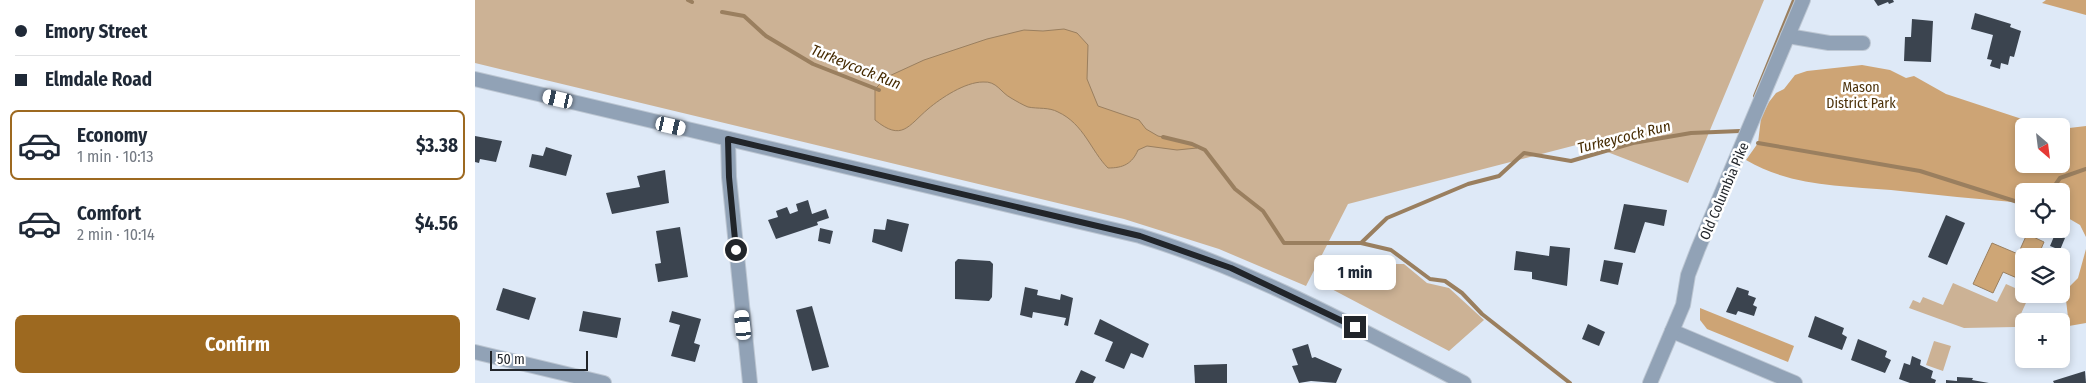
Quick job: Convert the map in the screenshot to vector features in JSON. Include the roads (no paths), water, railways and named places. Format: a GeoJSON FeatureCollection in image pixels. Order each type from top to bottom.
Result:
{"type":"FeatureCollection","features":[{"type":"Feature","properties":{"kind":"street","name":"Old Columbia Pike"},"geometry":{"type":"LineString","coordinates":[[1650,383],[1683,305],[1688,275],[1803,0]]}},
{"type":"Feature","properties":{"kind":"street"},"geometry":{"type":"LineString","coordinates":[[1788,36],[1829,43],[1863,43]]}},
{"type":"Feature","properties":{"kind":"street"},"geometry":{"type":"LineString","coordinates":[[475,79],[1063,216],[1185,250],[1254,278],[1465,383]]}},
{"type":"Feature","properties":{"kind":"street"},"geometry":{"type":"LineString","coordinates":[[728,139],[729,177],[749,383]]}},
{"type":"Feature","properties":{"kind":"street"},"geometry":{"type":"LineString","coordinates":[[1672,331],[1795,383]]}},
{"type":"Feature","properties":{"kind":"street"},"geometry":{"type":"LineString","coordinates":[[475,352],[604,383]]}},
{"type":"Feature","properties":{"kind":"waterway","name":"Turkeycock Run"},"geometry":{"type":"LineString","coordinates":[[688,0],[692,2]]}},
{"type":"Feature","properties":{"kind":"waterway"},"geometry":{"type":"LineString","coordinates":[[1755,96],[1794,0]]}},
{"type":"Feature","properties":{"kind":"waterway","name":"Turkeycock Run"},"geometry":{"type":"LineString","coordinates":[[722,12],[744,16],[766,36],[813,64],[879,90]]}},
{"type":"Feature","properties":{"kind":"waterway","name":"Turkeycock Run"},"geometry":{"type":"LineString","coordinates":[[1361,243],[1387,218],[1468,184],[1499,176],[1524,153],[1571,161],[1633,143],[1691,133],[1740,131]]}},
{"type":"Feature","properties":{"kind":"waterway","name":"Turkeycock Run"},"geometry":{"type":"LineString","coordinates":[[1163,137],[1192,144],[1205,150],[1235,189],[1263,211],[1284,243],[1361,243],[1391,250],[1430,279],[1445,281],[1462,293],[1482,314],[1570,383]]}},
{"type":"Feature","properties":{"kind":"waterway","name":"Turkeycock Run"},"geometry":{"type":"LineString","coordinates":[[1758,143],[1920,171],[2015,201]]}},
{"type":"Feature","properties":{"kind":"waterway","name":"Turkeycock Run"},"geometry":{"type":"LineString","coordinates":[[2057,183],[2060,178],[2086,169]]}},
{"type":"Feature","properties":{"kind":"park label","name":"Mason District Park"},"geometry":{"type":"Point","coordinates":[1861,95]}}]}
